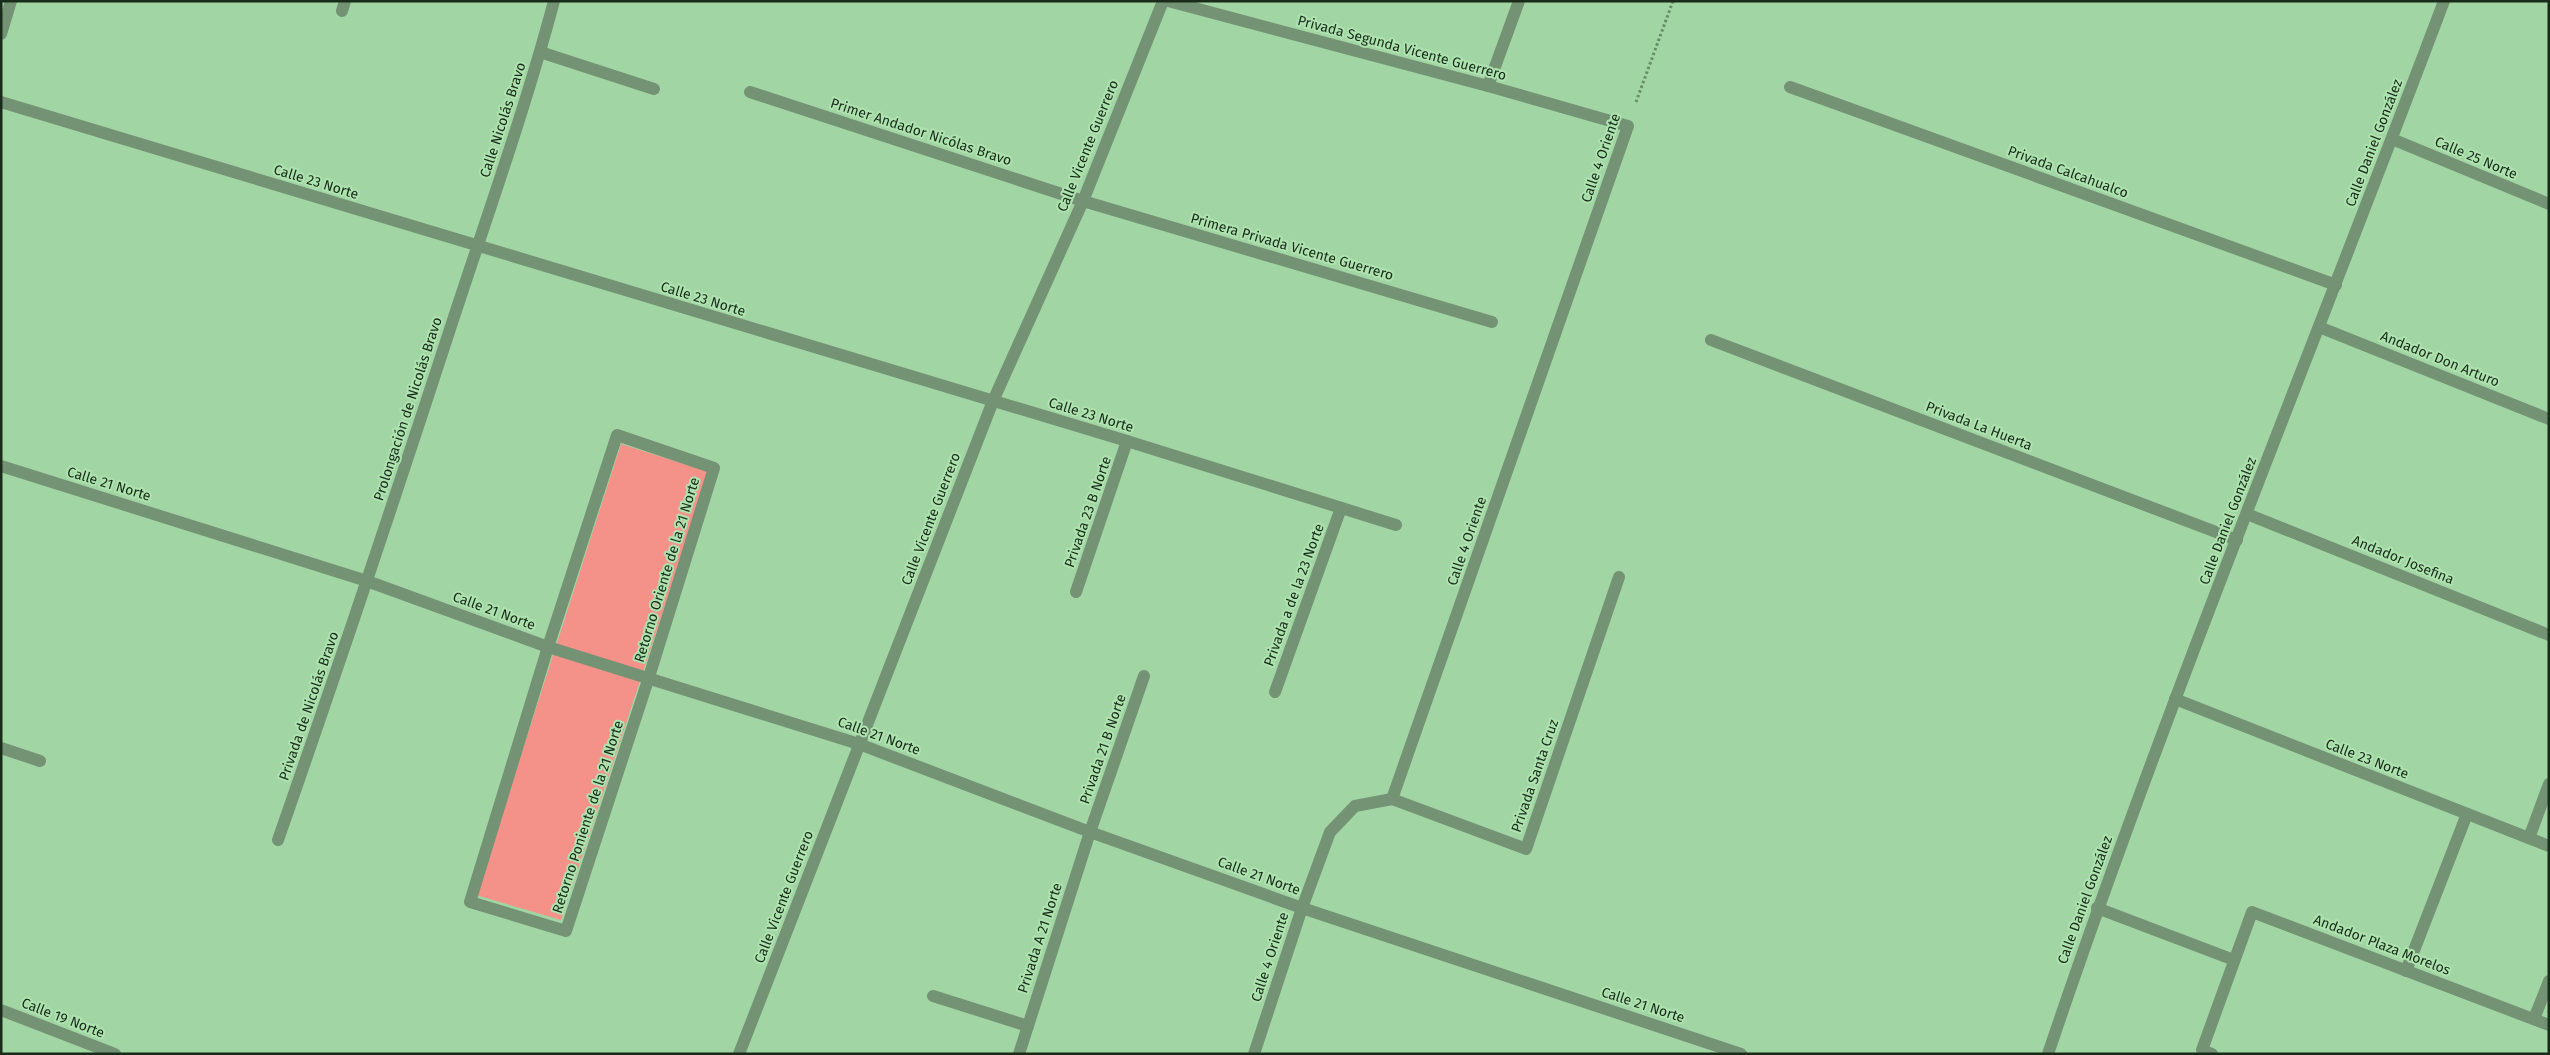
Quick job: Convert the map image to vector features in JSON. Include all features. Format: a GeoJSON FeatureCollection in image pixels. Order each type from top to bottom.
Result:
{"type":"FeatureCollection","features":[{"type":"Feature","properties":{"kind":"street"},"geometry":{"type":"LineString","coordinates":[[1,34],[11,1]]}},
{"type":"Feature","properties":{"kind":"street","name":"Calle Nicolás Bravo"},"geometry":{"type":"LineString","coordinates":[[478,246],[540,52],[554,1]]}},
{"type":"Feature","properties":{"kind":"street","name":"Calle Vicente Guerrero"},"geometry":{"type":"LineString","coordinates":[[739,1054],[993,401],[1083,201],[1163,1]]}},
{"type":"Feature","properties":{"kind":"street","name":"Privada Segunda Vicente Guerrero"},"geometry":{"type":"LineString","coordinates":[[1168,1],[1488,86],[1628,126]]}},
{"type":"Feature","properties":{"kind":"street"},"geometry":{"type":"LineString","coordinates":[[1488,86],[1519,1]]}},
{"type":"Feature","properties":{"kind":"street","name":"Calle Daniel González"},"geometry":{"type":"LineString","coordinates":[[2048,1054],[2097,908],[2175,699],[2444,1]]}},
{"type":"Feature","properties":{"kind":"street"},"geometry":{"type":"LineString","coordinates":[[540,52],[654,89]]}},
{"type":"Feature","properties":{"kind":"street","name":"Privada Calcahualco"},"geometry":{"type":"LineString","coordinates":[[1790,87],[2336,285]]}},
{"type":"Feature","properties":{"kind":"street","name":"Primer Andador Nicólas Bravo"},"geometry":{"type":"LineString","coordinates":[[750,92],[1083,201]]}},
{"type":"Feature","properties":{"kind":"street","name":"Calle 23 Norte"},"geometry":{"type":"LineString","coordinates":[[1,102],[1127,441],[1396,525]]}},
{"type":"Feature","properties":{"kind":"street","name":"Calle 4 Oriente"},"geometry":{"type":"LineString","coordinates":[[1254,1054],[1302,908],[1330,832],[1355,806],[1392,799],[1628,126]]}},
{"type":"Feature","properties":{"kind":"street","name":"Calle 25 Norte"},"geometry":{"type":"LineString","coordinates":[[2392,139],[2549,204]]}},
{"type":"Feature","properties":{"kind":"street","name":"Primera Privada Vicente Guerrero"},"geometry":{"type":"LineString","coordinates":[[1083,201],[1492,322]]}},
{"type":"Feature","properties":{"kind":"street","name":"Prolongación de Nicolás Bravo"},"geometry":{"type":"LineString","coordinates":[[367,582],[478,246]]}},
{"type":"Feature","properties":{"kind":"street","name":"Andador Don Arturo"},"geometry":{"type":"LineString","coordinates":[[2319,328],[2549,419]]}},
{"type":"Feature","properties":{"kind":"street","name":"Privada La Huerta"},"geometry":{"type":"LineString","coordinates":[[1711,340],[2236,540]]}},
{"type":"Feature","properties":{"kind":"street","name":"Retorno Oriente de la 21 Norte"},"geometry":{"type":"LineString","coordinates":[[548,647],[617,435],[714,468],[650,678]]}},
{"type":"Feature","properties":{"kind":"street","name":"Privada 23 B Norte"},"geometry":{"type":"LineString","coordinates":[[1076,592],[1127,441]]}},
{"type":"Feature","properties":{"kind":"street","name":"Calle 21 Norte"},"geometry":{"type":"LineString","coordinates":[[1,466],[367,582],[548,647],[859,744],[1090,832],[1302,908],[1741,1054]]}},
{"type":"Feature","properties":{"kind":"street","name":"Privada a de la 23 Norte"},"geometry":{"type":"LineString","coordinates":[[1275,692],[1341,508]]}},
{"type":"Feature","properties":{"kind":"street","name":"Andador Josefina"},"geometry":{"type":"LineString","coordinates":[[2247,514],[2549,635]]}},
{"type":"Feature","properties":{"kind":"street","name":"Privada Santa Cruz"},"geometry":{"type":"LineString","coordinates":[[1392,799],[1526,849],[1619,577]]}},
{"type":"Feature","properties":{"kind":"street","name":"Privada de Nicolás Bravo"},"geometry":{"type":"LineString","coordinates":[[278,840],[367,582]]}},
{"type":"Feature","properties":{"kind":"street","name":"Retorno Poniente de la 21 Norte"},"geometry":{"type":"LineString","coordinates":[[548,647],[470,902],[566,930],[650,678]]}},
{"type":"Feature","properties":{"kind":"street","name":"Privada 21 B Norte"},"geometry":{"type":"LineString","coordinates":[[1090,832],[1144,676]]}},
{"type":"Feature","properties":{"kind":"street","name":"Calle 23 Norte"},"geometry":{"type":"LineString","coordinates":[[2175,699],[2549,846]]}},
{"type":"Feature","properties":{"kind":"street"},"geometry":{"type":"LineString","coordinates":[[1,748],[40,761]]}},
{"type":"Feature","properties":{"kind":"street"},"geometry":{"type":"LineString","coordinates":[[2529,838],[2549,784]]}},
{"type":"Feature","properties":{"kind":"street"},"geometry":{"type":"LineString","coordinates":[[2406,971],[2467,814]]}},
{"type":"Feature","properties":{"kind":"street","name":"Privada A 21 Norte"},"geometry":{"type":"LineString","coordinates":[[1019,1054],[1090,832]]}},
{"type":"Feature","properties":{"kind":"street"},"geometry":{"type":"LineString","coordinates":[[2097,908],[2234,960]]}},
{"type":"Feature","properties":{"kind":"street","name":"Andador Plaza Morelos"},"geometry":{"type":"LineString","coordinates":[[2212,1054],[2202,1050],[2252,912],[2549,1025]]}},
{"type":"Feature","properties":{"kind":"street"},"geometry":{"type":"LineString","coordinates":[[2534,1019],[2549,981]]}},
{"type":"Feature","properties":{"kind":"street"},"geometry":{"type":"LineString","coordinates":[[933,996],[1028,1026]]}},
{"type":"Feature","properties":{"kind":"street","name":"Calle 19 Norte"},"geometry":{"type":"LineString","coordinates":[[1,1010],[114,1054]]}},
{"type":"Feature","properties":{"kind":"path","name":"Calle 4 Oriente"},"geometry":{"type":"LineString","coordinates":[[1628,126],[1673,1]]}},
{"type":"Feature","properties":{"kind":"shaded area"},"geometry":{"type":"Polygon","coordinates":[[[621,444],[709,472],[561,920],[476,895],[621,444]]]}}]}
